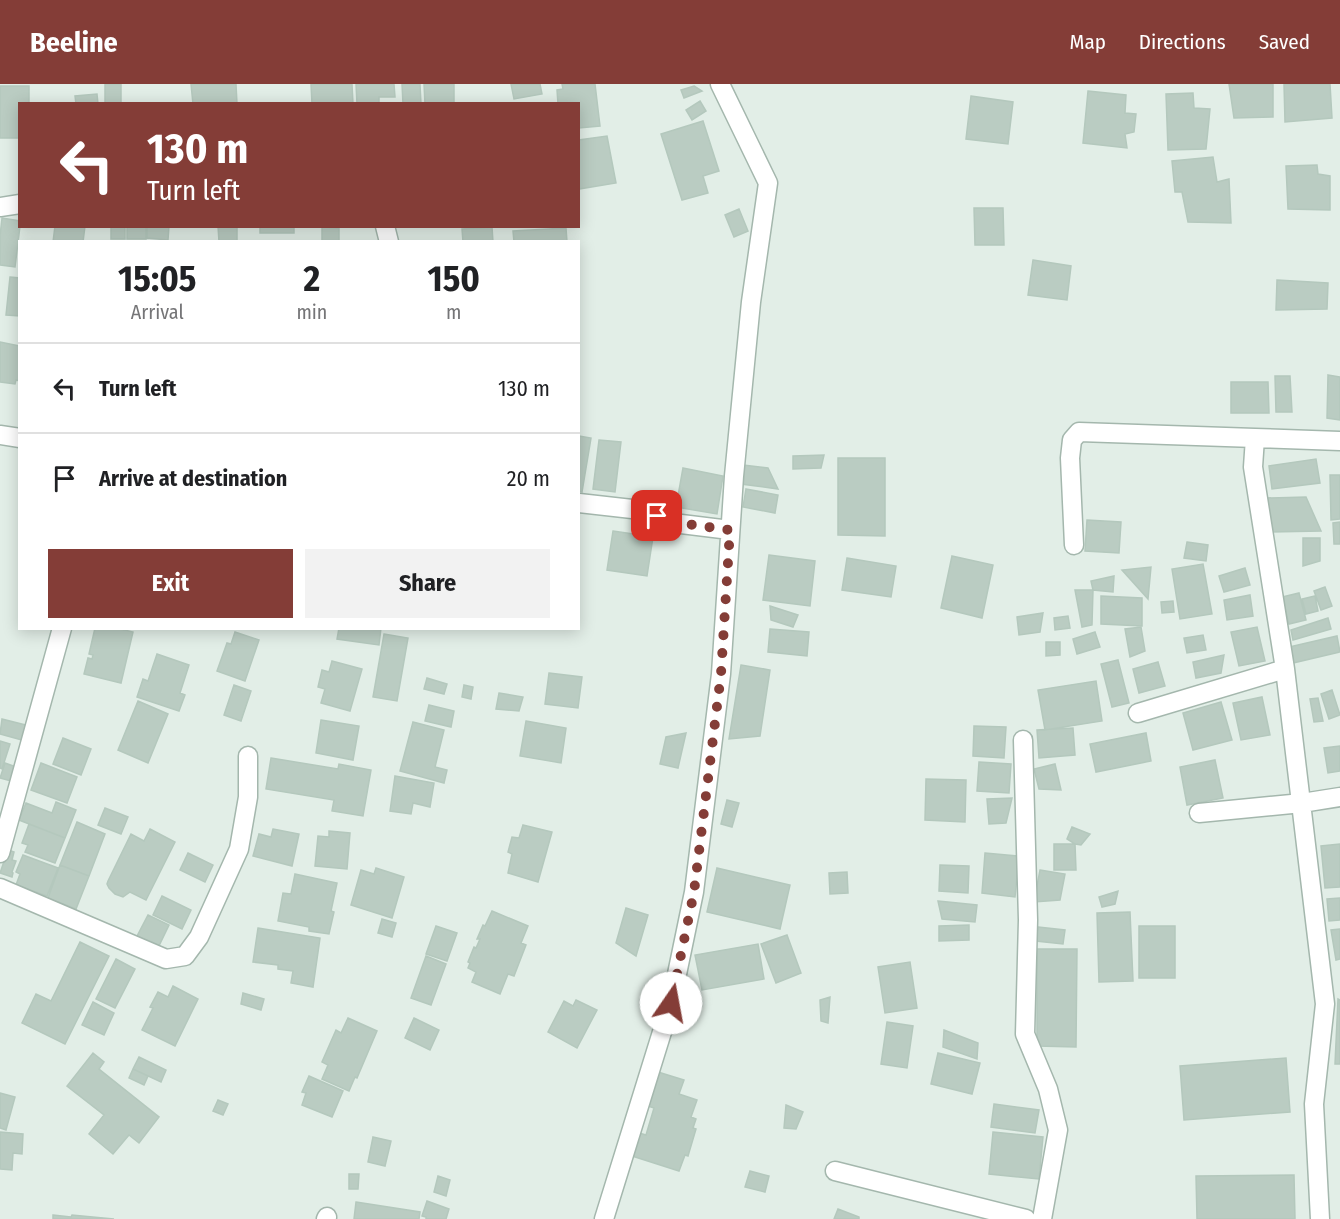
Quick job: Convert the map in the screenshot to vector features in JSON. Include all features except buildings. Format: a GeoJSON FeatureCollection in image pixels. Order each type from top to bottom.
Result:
{"type":"FeatureCollection","features":[{"type":"Feature","properties":{"kind":"street"},"geometry":{"type":"LineString","coordinates":[[604,1219],[671,1003],[694,892],[721,674],[734,476],[751,302],[768,183],[720,84]]}},
{"type":"Feature","properties":{"kind":"street"},"geometry":{"type":"LineString","coordinates":[[0,207],[18,204]]}},
{"type":"Feature","properties":{"kind":"street"},"geometry":{"type":"LineString","coordinates":[[1074,545],[1070,458],[1072,440],[1079,432],[1340,441]]}},
{"type":"Feature","properties":{"kind":"street"},"geometry":{"type":"LineString","coordinates":[[0,435],[18,438]]}},
{"type":"Feature","properties":{"kind":"street"},"geometry":{"type":"LineString","coordinates":[[1255,438],[1253,467],[1285,669],[1325,1004],[1314,1104],[1320,1219]]}},
{"type":"Feature","properties":{"kind":"street"},"geometry":{"type":"LineString","coordinates":[[580,503],[641,510],[673,522],[730,530]]}},
{"type":"Feature","properties":{"kind":"street"},"geometry":{"type":"LineString","coordinates":[[0,853],[61,630]]}},
{"type":"Feature","properties":{"kind":"street"},"geometry":{"type":"LineString","coordinates":[[1138,713],[1285,669]]}},
{"type":"Feature","properties":{"kind":"street"},"geometry":{"type":"LineString","coordinates":[[1023,740],[1028,920],[1025,1034],[1048,1089],[1058,1130],[1042,1219]]}},
{"type":"Feature","properties":{"kind":"street"},"geometry":{"type":"LineString","coordinates":[[0,888],[166,959],[185,956],[200,937],[240,849],[248,796],[248,756]]}},
{"type":"Feature","properties":{"kind":"street"},"geometry":{"type":"LineString","coordinates":[[1199,813],[1340,797]]}},
{"type":"Feature","properties":{"kind":"street"},"geometry":{"type":"LineString","coordinates":[[835,1171],[1026,1219]]}},
{"type":"Feature","properties":{"kind":"route"},"geometry":{"type":"LineString","coordinates":[[657,516],[673,522],[730,530],[721,674],[694,892],[671,1003]]}}]}
